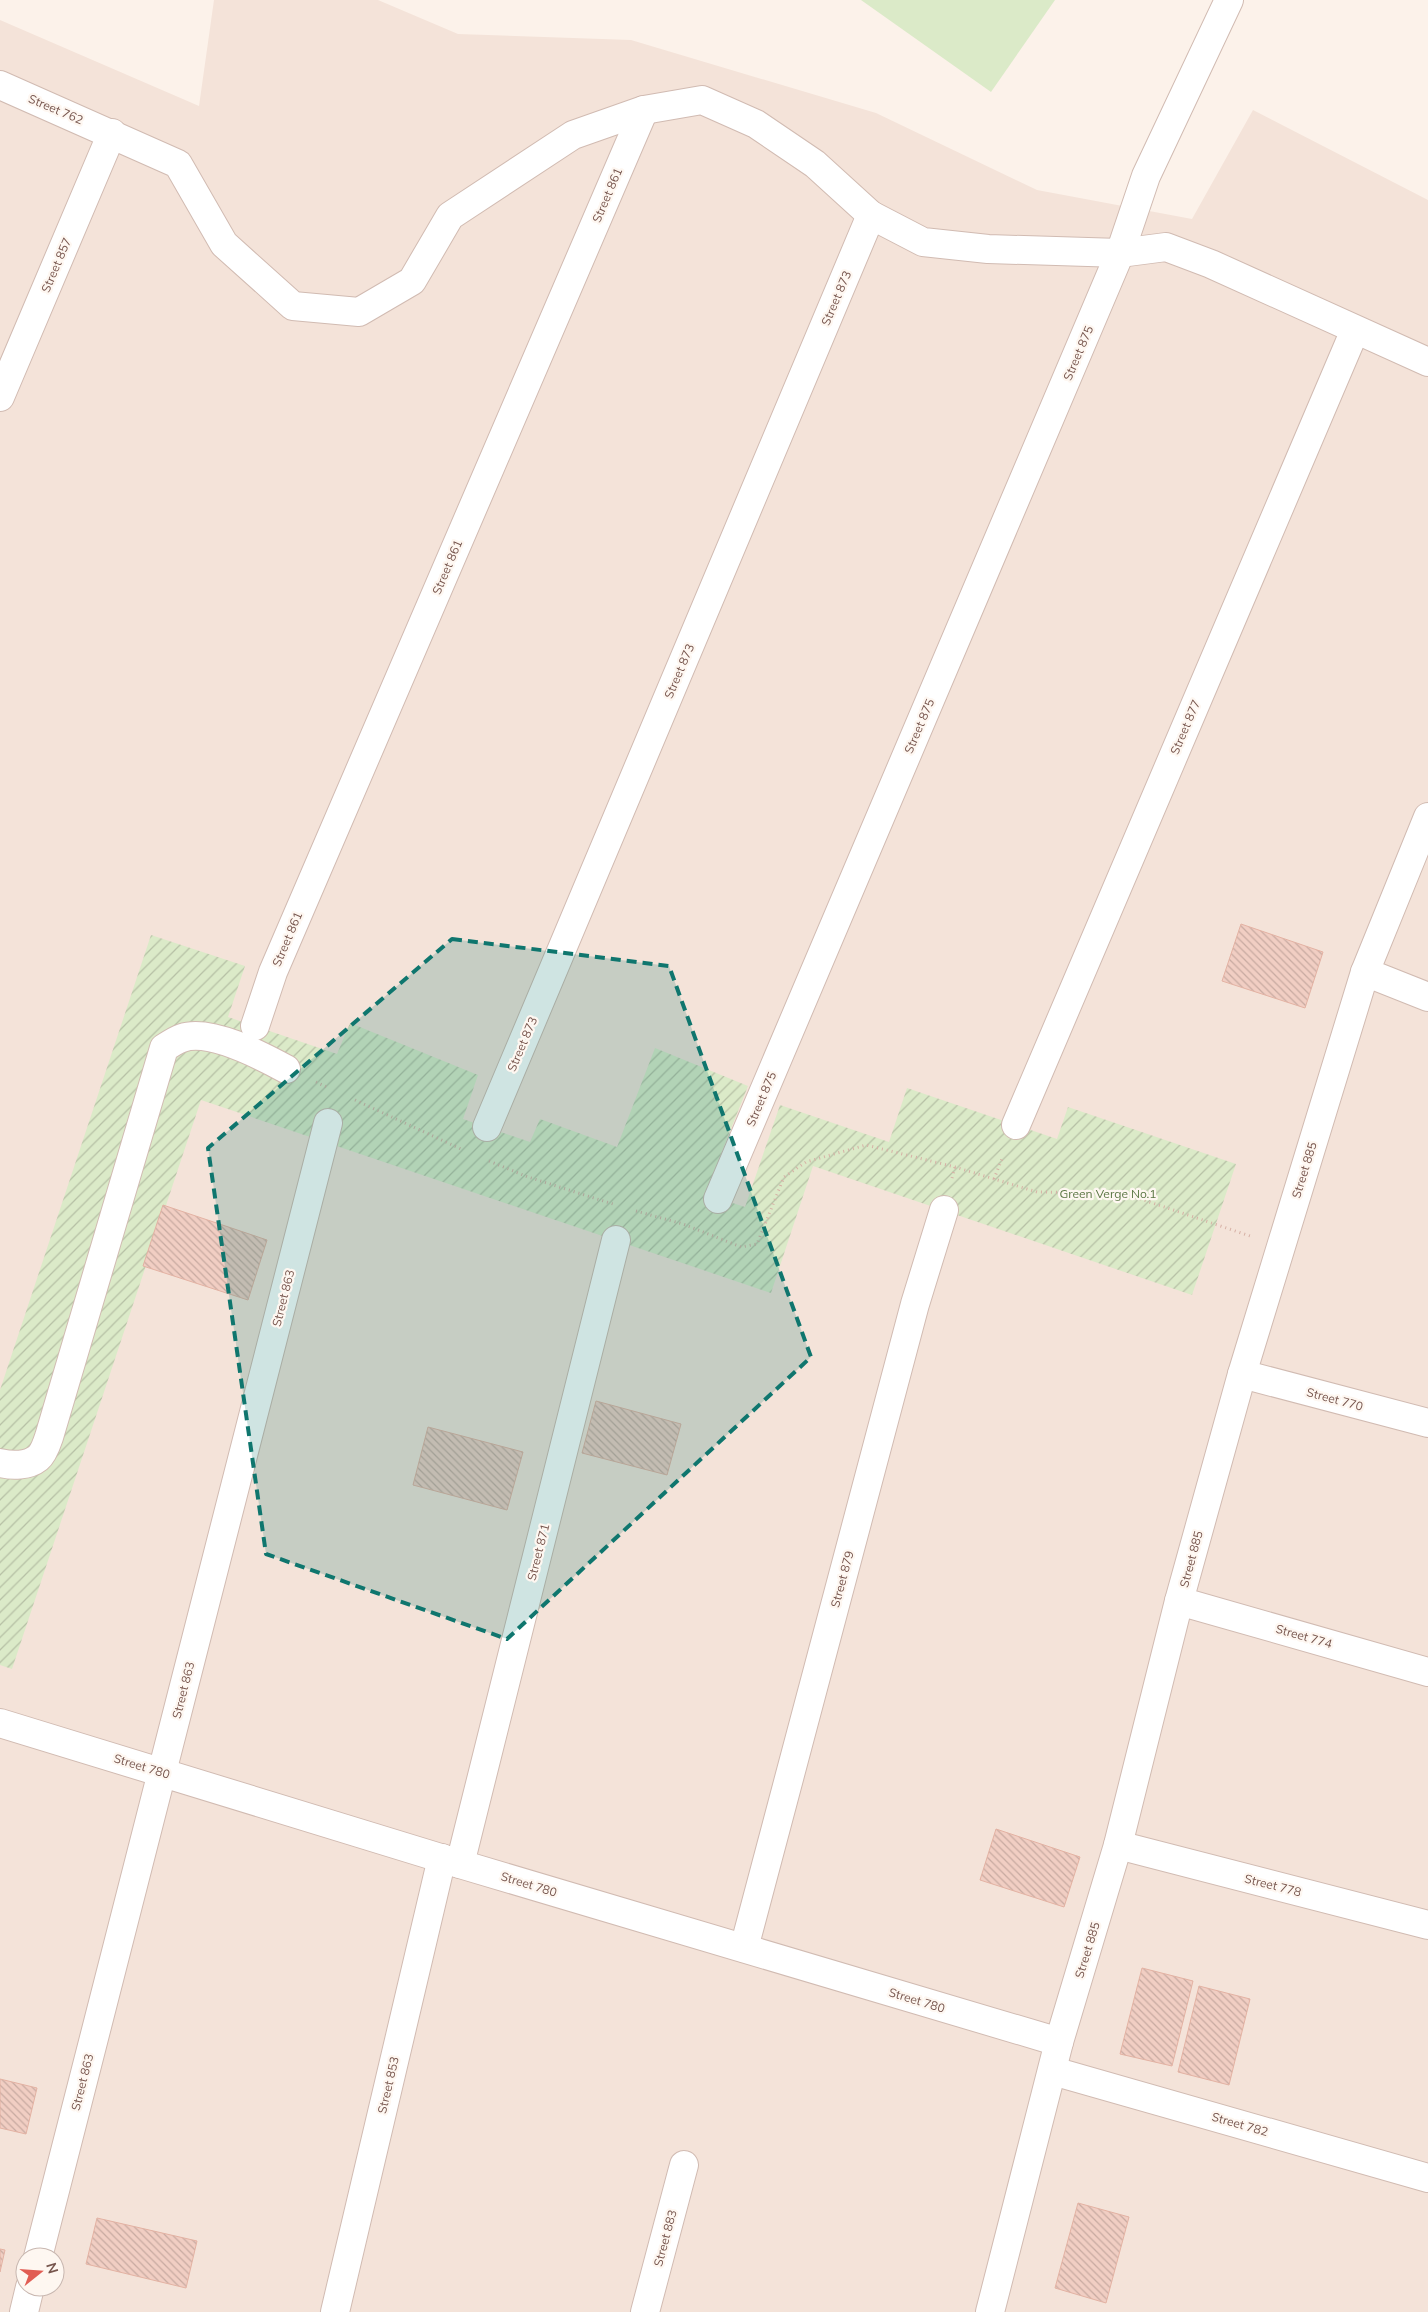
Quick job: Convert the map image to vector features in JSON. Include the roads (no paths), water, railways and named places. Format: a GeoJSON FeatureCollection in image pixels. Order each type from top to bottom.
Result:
{"type":"FeatureCollection","features":[{"type":"Feature","properties":{"kind":"street","name":"Street 875"},"geometry":{"type":"LineString","coordinates":[[718,1198],[1120,253],[1146,176],[1229,0]]}},
{"type":"Feature","properties":{"kind":"street","name":"Street 762"},"geometry":{"type":"LineString","coordinates":[[0,85],[112,133],[178,164],[224,244],[293,306],[359,312],[412,281],[450,216],[573,135],[644,110],[702,100],[756,124],[815,164],[871,215],[923,242],[988,249],[1120,253],[1166,247],[1211,264],[1428,362]]}},
{"type":"Feature","properties":{"kind":"street","name":"Street 861"},"geometry":{"type":"LineString","coordinates":[[255,1026],[277,962],[644,110]]}},
{"type":"Feature","properties":{"kind":"street","name":"Street 857"},"geometry":{"type":"LineString","coordinates":[[0,397],[112,133]]}},
{"type":"Feature","properties":{"kind":"street","name":"Street 873"},"geometry":{"type":"LineString","coordinates":[[487,1127],[871,215]]}},
{"type":"Feature","properties":{"kind":"street","name":"Street 877"},"geometry":{"type":"LineString","coordinates":[[1016,1125],[1355,330]]}},
{"type":"Feature","properties":{"kind":"street","name":"Street 885"},"geometry":{"type":"LineString","coordinates":[[990,2312],[1059,2042],[1118,1845],[1179,1601],[1242,1374],[1365,972],[1428,817]]}},
{"type":"Feature","properties":{"kind":"street"},"geometry":{"type":"LineString","coordinates":[[1365,972],[1428,997]]}},
{"type":"Feature","properties":{"kind":"street"},"geometry":{"type":"LineString","coordinates":[[0,1462],[7,1465],[26,1464],[40,1457],[50,1437],[164,1048],[183,1037],[208,1037],[247,1048],[286,1069]]}},
{"type":"Feature","properties":{"kind":"street","name":"Street 863"},"geometry":{"type":"LineString","coordinates":[[41,2247],[328,1123]]}},
{"type":"Feature","properties":{"kind":"street","name":"Street 879"},"geometry":{"type":"LineString","coordinates":[[744,1948],[912,1313],[944,1210]]}},
{"type":"Feature","properties":{"kind":"street","name":"Street 871"},"geometry":{"type":"LineString","coordinates":[[451,1861],[616,1240]]}},
{"type":"Feature","properties":{"kind":"street","name":"Street 770"},"geometry":{"type":"LineString","coordinates":[[1242,1374],[1428,1423]]}},
{"type":"Feature","properties":{"kind":"street","name":"Street 774"},"geometry":{"type":"LineString","coordinates":[[1179,1601],[1428,1672]]}},
{"type":"Feature","properties":{"kind":"street","name":"Street 780"},"geometry":{"type":"LineString","coordinates":[[0,1723],[162,1771],[451,1861],[1059,2042]]}},
{"type":"Feature","properties":{"kind":"street","name":"Street 778"},"geometry":{"type":"LineString","coordinates":[[1118,1845],[1428,1925]]}},
{"type":"Feature","properties":{"kind":"street","name":"Street 853"},"geometry":{"type":"LineString","coordinates":[[335,2312],[451,1861]]}},
{"type":"Feature","properties":{"kind":"street","name":"Street 782"},"geometry":{"type":"LineString","coordinates":[[1053,2071],[1428,2178]]}},
{"type":"Feature","properties":{"kind":"street","name":"Street 883"},"geometry":{"type":"LineString","coordinates":[[645,2312],[684,2165]]}},
{"type":"Feature","properties":{"kind":"street"},"geometry":{"type":"LineString","coordinates":[[24,2312],[28,2297]]}},
{"type":"Feature","properties":{"kind":"park label","name":"Green Verge No.1"},"geometry":{"type":"Point","coordinates":[1108,1193]}}]}
